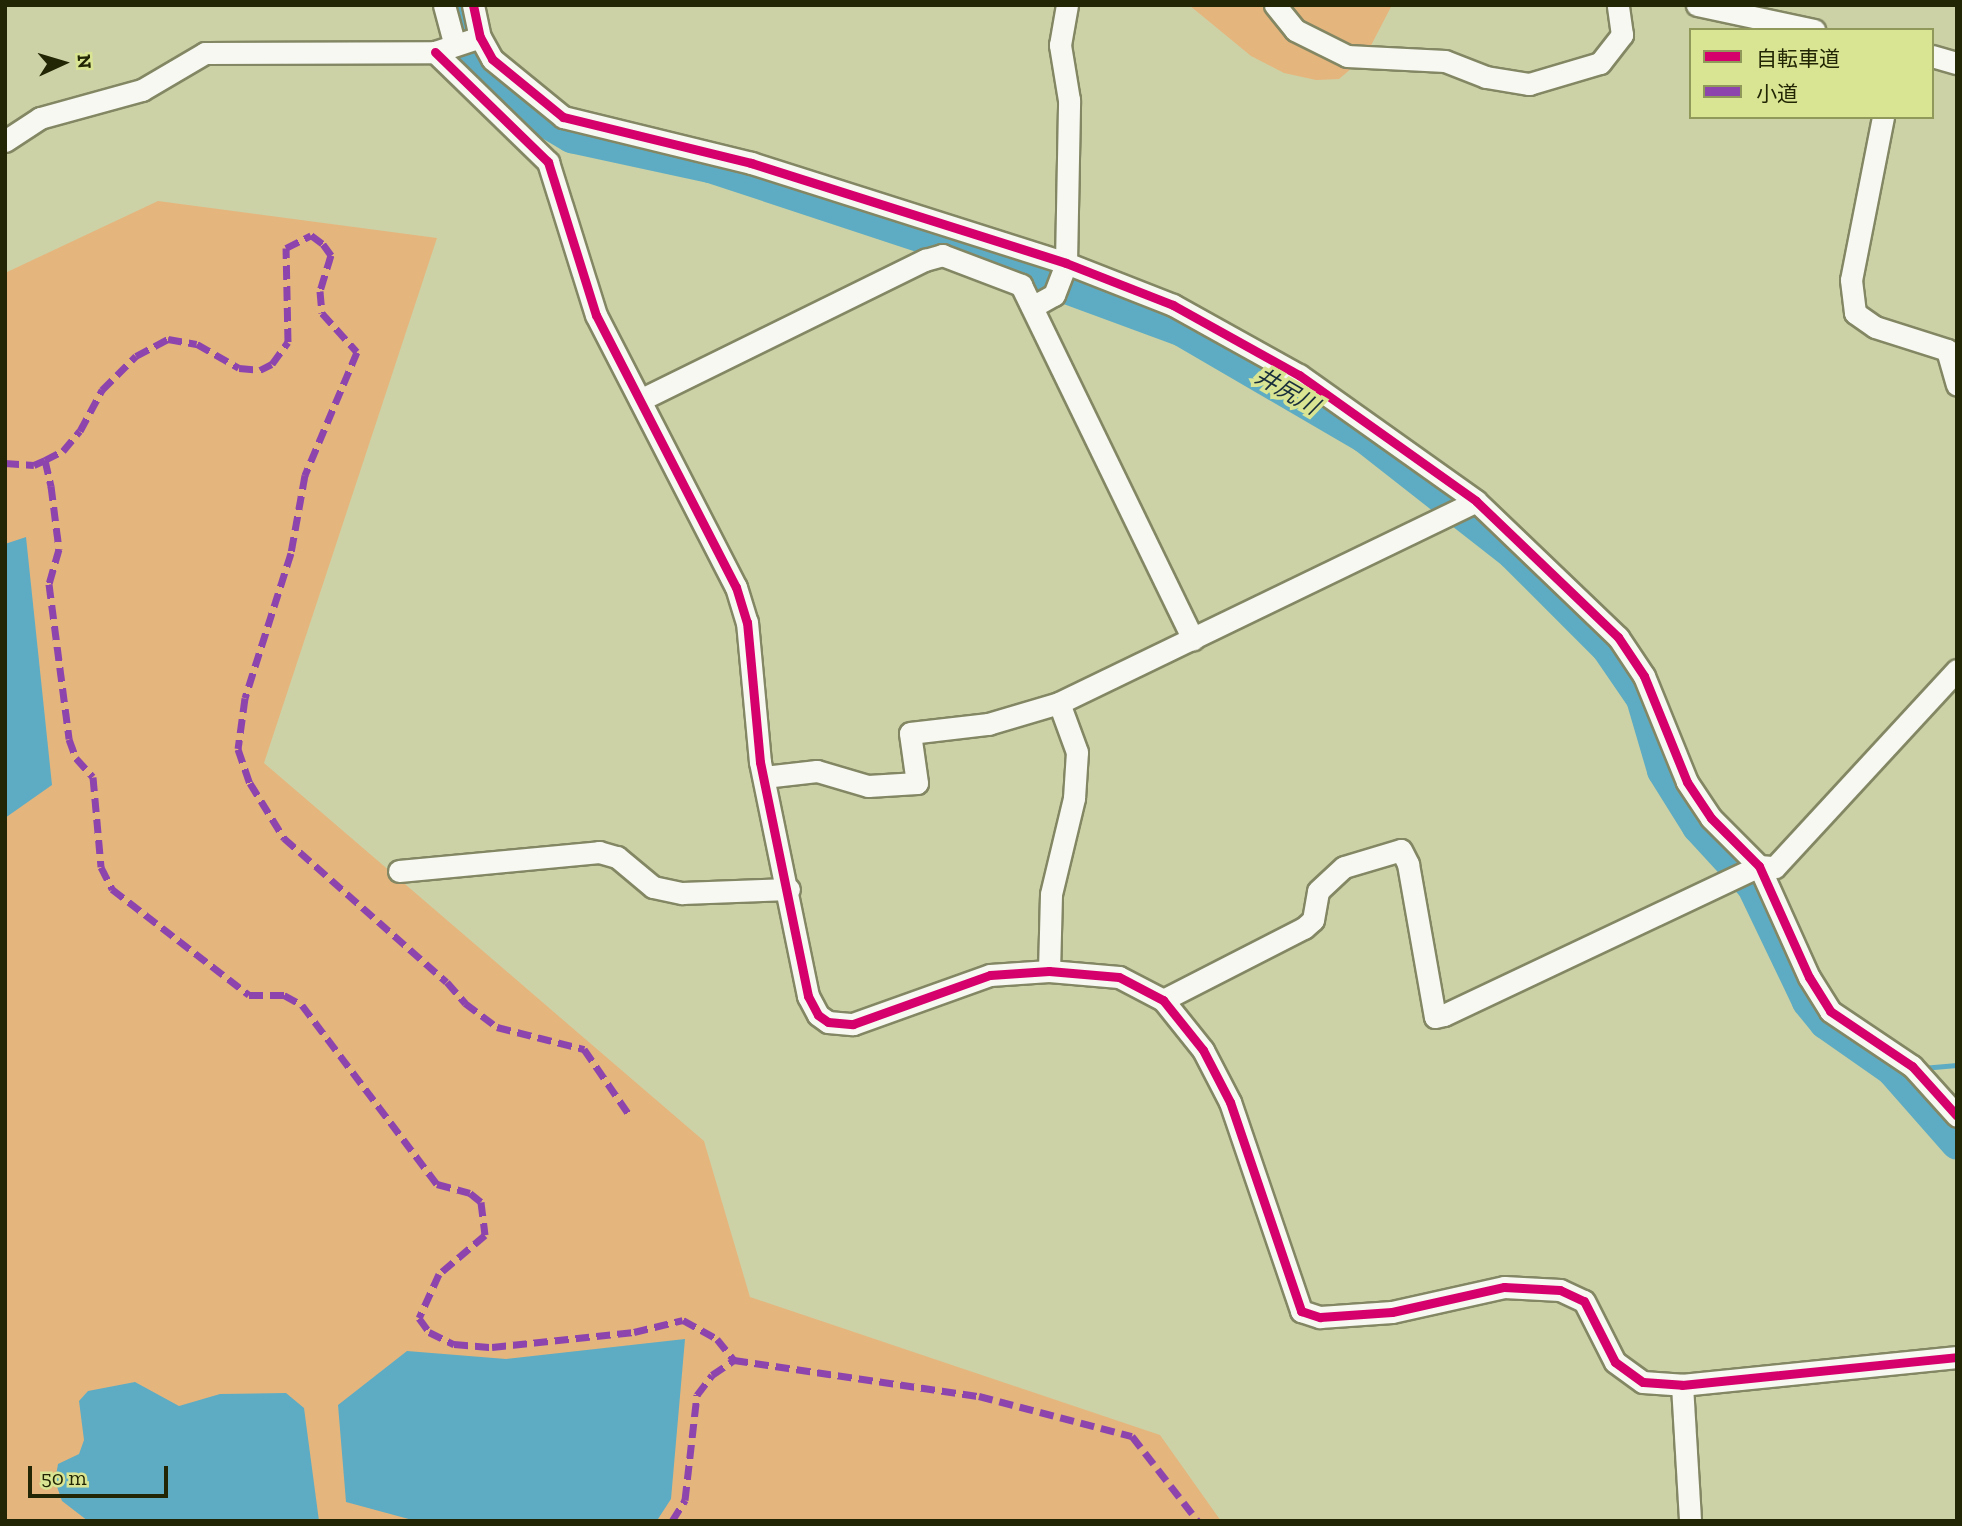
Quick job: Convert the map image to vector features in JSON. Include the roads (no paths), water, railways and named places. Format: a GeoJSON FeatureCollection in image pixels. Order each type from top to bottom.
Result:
{"type":"FeatureCollection","features":[{"type":"Feature","properties":{"kind":"street"},"geometry":{"type":"LineString","coordinates":[[444,5],[459,43],[548,162],[596,315],[736,587],[747,622],[764,777],[789,889],[808,996],[828,1022],[853,1024],[990,975],[1049,971],[1119,978],[1163,1000],[1203,1049],[1230,1102],[1301,1311],[1320,1317],[1392,1312],[1504,1287],[1560,1290],[1584,1301],[1615,1363],[1643,1382],[1682,1385],[1957,1357]]}},
{"type":"Feature","properties":{"kind":"street"},"geometry":{"type":"LineString","coordinates":[[459,43],[473,5]]}},
{"type":"Feature","properties":{"kind":"street"},"geometry":{"type":"LineString","coordinates":[[1032,307],[1054,295],[1066,263],[1069,100],[1060,45],[1067,5]]}},
{"type":"Feature","properties":{"kind":"street"},"geometry":{"type":"LineString","coordinates":[[1275,5],[1295,30],[1347,56],[1446,61],[1486,77],[1529,84],[1600,63],[1622,35],[1618,5]]}},
{"type":"Feature","properties":{"kind":"street"},"geometry":{"type":"LineString","coordinates":[[1696,5],[1805,28]]}},
{"type":"Feature","properties":{"kind":"street"},"geometry":{"type":"LineString","coordinates":[[5,141],[40,118],[142,90],[205,52],[342,56],[459,43],[492,59],[563,117],[751,163],[1066,263],[1173,305],[1299,375],[1476,501],[1618,636],[1644,676],[1687,782],[1712,818],[1759,866],[1809,977],[1830,1011],[1912,1066],[1957,1116]]}},
{"type":"Feature","properties":{"kind":"street"},"geometry":{"type":"LineString","coordinates":[[1934,57],[1957,63]]}},
{"type":"Feature","properties":{"kind":"street"},"geometry":{"type":"LineString","coordinates":[[1883,119],[1851,279],[1855,313],[1875,327],[1947,350],[1957,385]]}},
{"type":"Feature","properties":{"kind":"street"},"geometry":{"type":"LineString","coordinates":[[640,400],[942,255],[1021,285],[1193,640]]}},
{"type":"Feature","properties":{"kind":"street"},"geometry":{"type":"LineString","coordinates":[[764,777],[817,771],[868,786],[917,783],[910,733],[988,724],[1059,704],[1476,501]]}},
{"type":"Feature","properties":{"kind":"street"},"geometry":{"type":"LineString","coordinates":[[1163,1000],[1304,928],[1313,920],[1318,891],[1344,867],[1401,850],[1408,863],[1435,1017],[1759,866],[1775,867],[1957,670]]}},
{"type":"Feature","properties":{"kind":"street"},"geometry":{"type":"LineString","coordinates":[[1049,971],[1051,894],[1074,798],[1077,752],[1059,704]]}},
{"type":"Feature","properties":{"kind":"street"},"geometry":{"type":"LineString","coordinates":[[399,871],[599,852],[617,857],[653,887],[682,893],[789,889]]}},
{"type":"Feature","properties":{"kind":"street"},"geometry":{"type":"LineString","coordinates":[[1682,1385],[1690,1521]]}},
{"type":"Feature","properties":{"kind":"water"},"geometry":{"type":"Polygon","coordinates":[[[26,537],[52,785],[5,818],[5,544],[26,537]]]}},
{"type":"Feature","properties":{"kind":"water"},"geometry":{"type":"Polygon","coordinates":[[[685,1339],[671,1499],[658,1519],[416,1521],[346,1502],[338,1405],[407,1351],[506,1359],[685,1339]]]}},
{"type":"Feature","properties":{"kind":"water"},"geometry":{"type":"Polygon","coordinates":[[[135,1382],[179,1406],[220,1394],[286,1393],[304,1408],[319,1521],[88,1521],[62,1501],[55,1481],[58,1464],[79,1454],[84,1440],[79,1401],[88,1391],[135,1382]]]}},
{"type":"Feature","properties":{"kind":"waterway","name":"井尻川"},"geometry":{"type":"LineString","coordinates":[[455,5],[473,62],[517,104],[571,136],[710,166],[985,257],[1182,330],[1364,436],[1513,553],[1607,647],[1642,698],[1663,770],[1698,826],[1753,886],[1808,1001],[1825,1022],[1892,1069],[1957,1143]]}},
{"type":"Feature","properties":{"kind":"waterway"},"geometry":{"type":"LineString","coordinates":[[1922,1068],[1957,1065]]}},
{"type":"Feature","properties":{"kind":"waterway"},"geometry":{"type":"LineString","coordinates":[[1892,1069],[1905,1069]]}}]}
